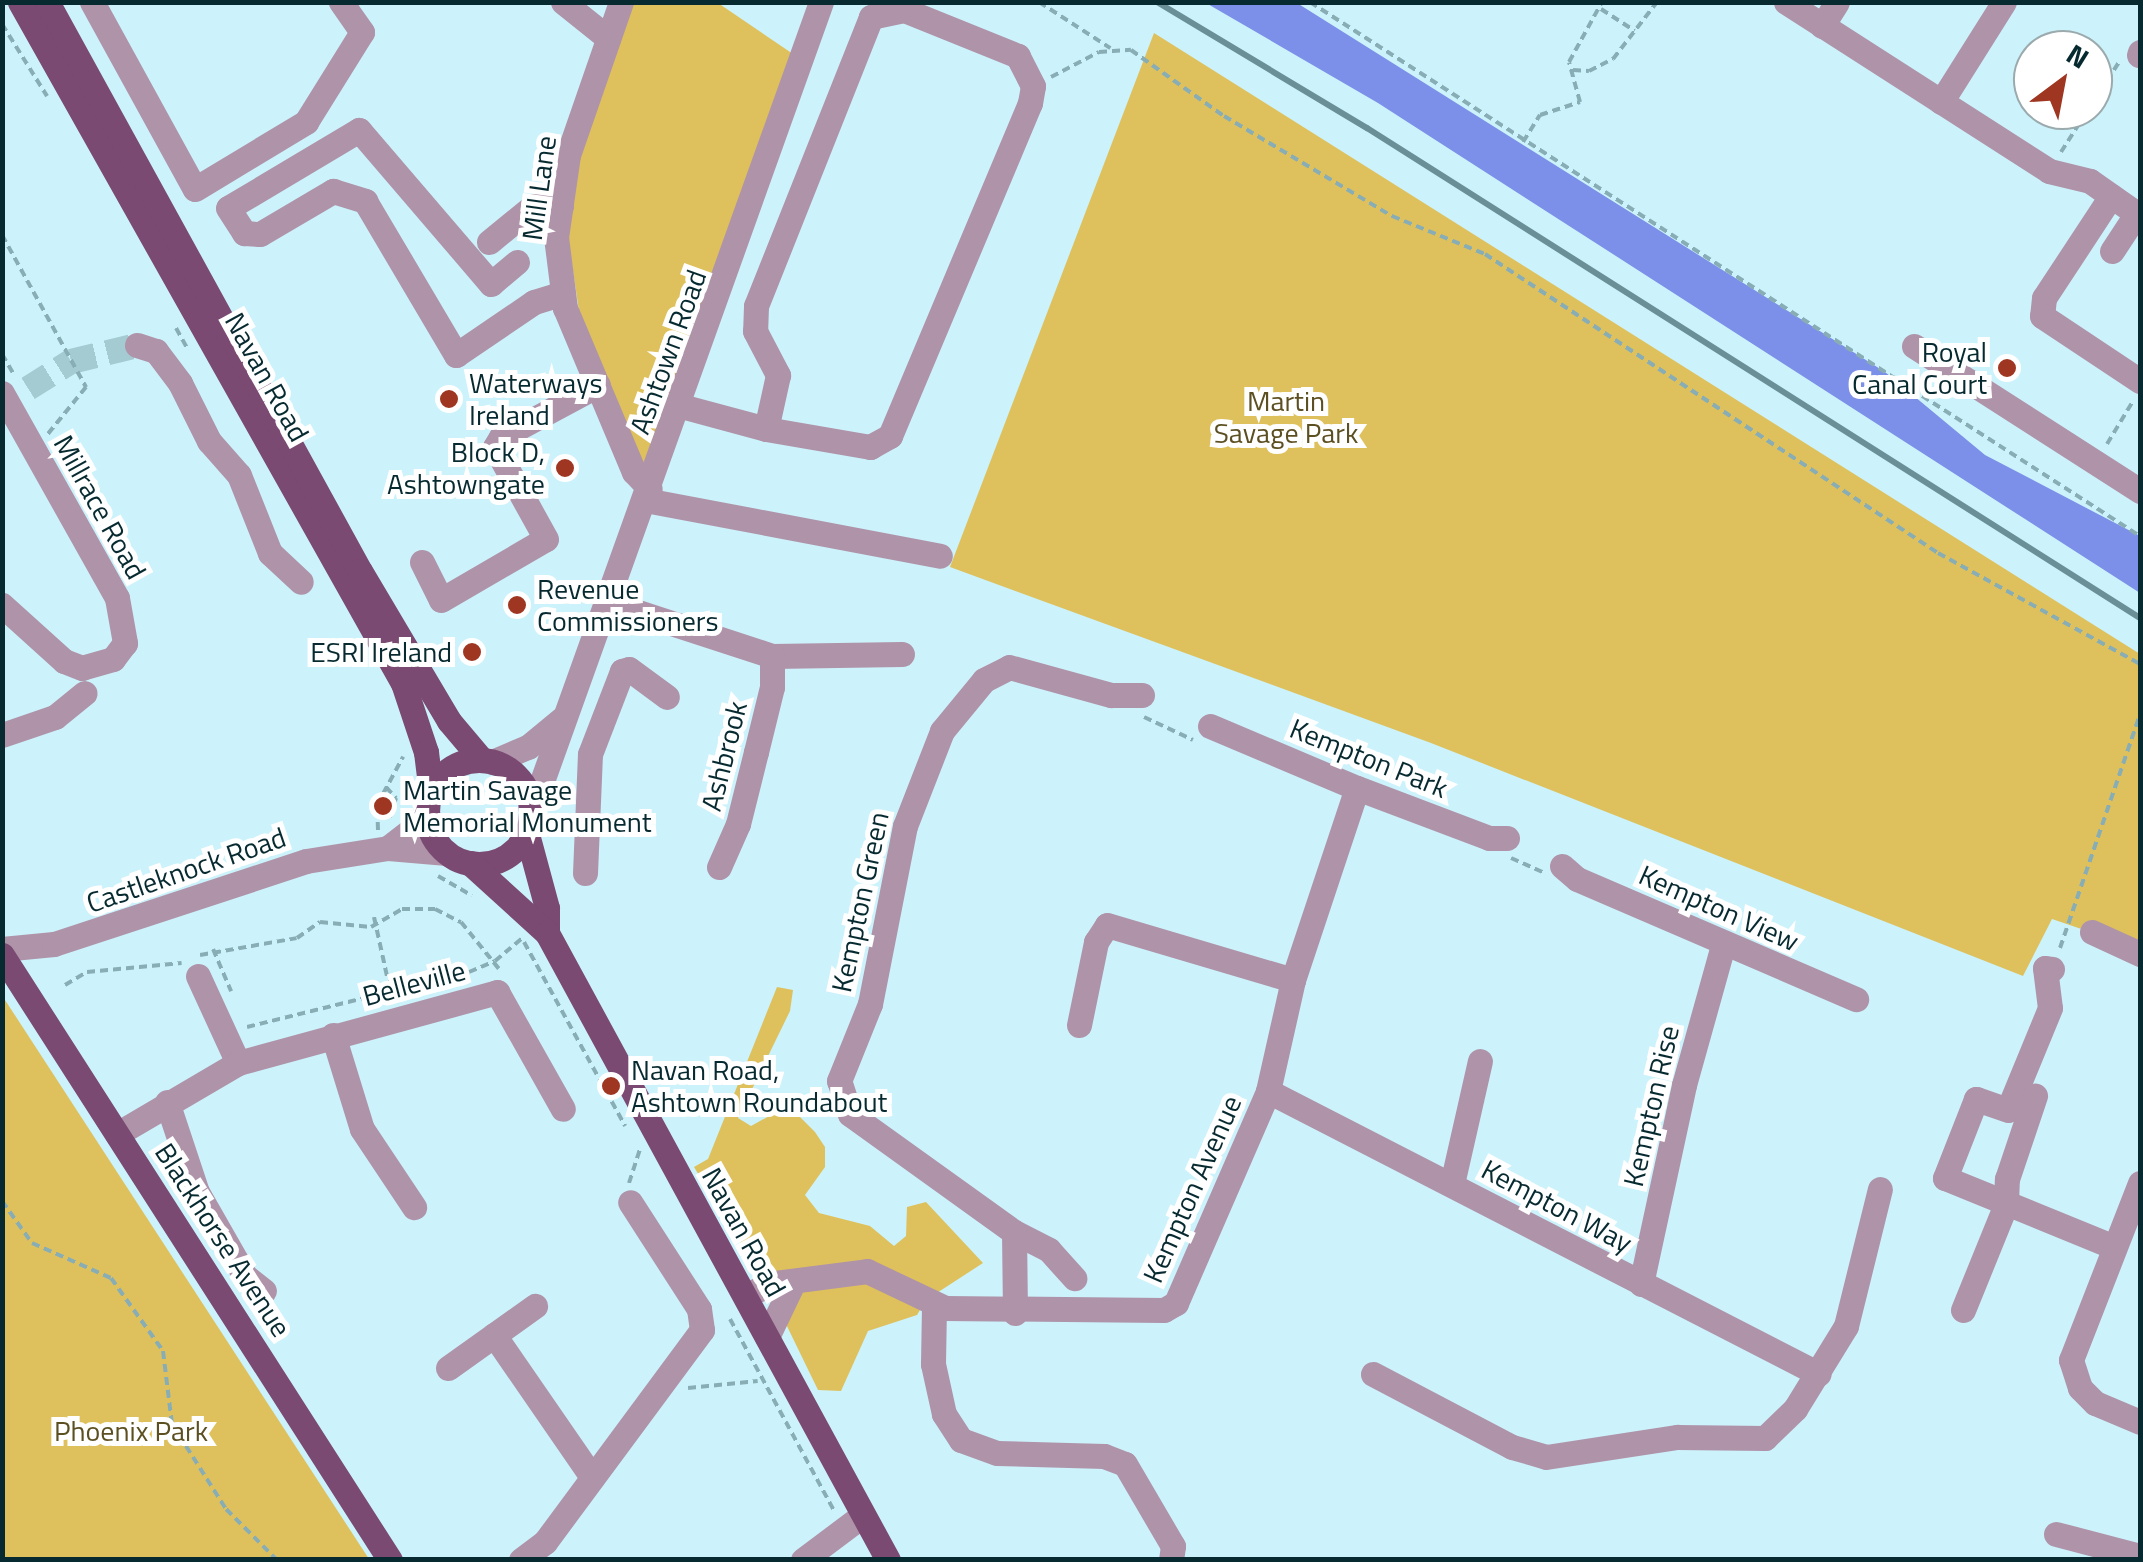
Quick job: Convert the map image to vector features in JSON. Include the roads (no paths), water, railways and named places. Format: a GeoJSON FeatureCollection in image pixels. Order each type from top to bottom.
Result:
{"type":"FeatureCollection","features":[{"type":"Feature","properties":{"kind":"main road","name":"Navan Road"},"geometry":{"type":"LineString","coordinates":[[20,2],[403,683],[426,752],[429,805]]}},
{"type":"Feature","properties":{"kind":"main road","name":"Navan Road"},"geometry":{"type":"LineString","coordinates":[[47,2],[360,571],[449,720],[487,761]]}},
{"type":"Feature","properties":{"kind":"main road"},"geometry":{"type":"LineString","coordinates":[[487,761],[524,784],[529,823],[507,856],[459,858],[429,805],[453,767],[487,761]]}},
{"type":"Feature","properties":{"kind":"main road","name":"Navan Road"},"geometry":{"type":"LineString","coordinates":[[529,823],[548,908],[534,935]]}},
{"type":"Feature","properties":{"kind":"main road","name":"Navan Road"},"geometry":{"type":"LineString","coordinates":[[459,858],[534,935],[735,1301],[767,1337],[888,1560]]}},
{"type":"Feature","properties":{"kind":"main road","name":"Blackhorse Avenue"},"geometry":{"type":"LineString","coordinates":[[2,952],[390,1560]]}},
{"type":"Feature","properties":{"kind":"street"},"geometry":{"type":"LineString","coordinates":[[92,2],[194,189],[306,122],[362,32],[342,2]]}},
{"type":"Feature","properties":{"kind":"street"},"geometry":{"type":"LineString","coordinates":[[563,2],[608,38]]}},
{"type":"Feature","properties":{"kind":"street","name":"Mill Lane"},"geometry":{"type":"LineString","coordinates":[[622,2],[568,155],[556,238],[563,293],[634,472],[647,494]]}},
{"type":"Feature","properties":{"kind":"street"},"geometry":{"type":"LineString","coordinates":[[1786,2],[2049,171],[2078,176],[2139,215],[2112,252]]}},
{"type":"Feature","properties":{"kind":"street"},"geometry":{"type":"LineString","coordinates":[[1822,26],[1837,2]]}},
{"type":"Feature","properties":{"kind":"street"},"geometry":{"type":"LineString","coordinates":[[1941,102],[2004,2]]}},
{"type":"Feature","properties":{"kind":"street","name":"Ashtown Road"},"geometry":{"type":"LineString","coordinates":[[529,823],[562,720],[681,406],[812,7]]}},
{"type":"Feature","properties":{"kind":"street"},"geometry":{"type":"LineString","coordinates":[[681,406],[766,428],[870,446],[890,436],[1033,86],[1018,56],[904,10],[871,18],[756,306],[755,331],[778,374],[766,428]]}},
{"type":"Feature","properties":{"kind":"street"},"geometry":{"type":"LineString","coordinates":[[517,262],[491,284],[359,130],[228,208],[244,233],[260,234],[332,191],[365,201],[456,355],[534,302],[563,293]]}},
{"type":"Feature","properties":{"kind":"street"},"geometry":{"type":"LineString","coordinates":[[2111,196],[2044,298],[2042,316],[2140,384]]}},
{"type":"Feature","properties":{"kind":"street"},"geometry":{"type":"LineString","coordinates":[[489,242],[534,206],[561,206]]}},
{"type":"Feature","properties":{"kind":"street"},"geometry":{"type":"LineString","coordinates":[[137,345],[156,351],[180,382],[209,441],[239,474],[270,554],[301,582]]}},
{"type":"Feature","properties":{"kind":"street"},"geometry":{"type":"LineString","coordinates":[[1914,346],[2140,490]]}},
{"type":"Feature","properties":{"kind":"street"},"geometry":{"type":"LineString","coordinates":[[422,562],[441,600],[546,539],[496,447],[502,437],[598,384]]}},
{"type":"Feature","properties":{"kind":"street","name":"Millrace Road"},"geometry":{"type":"LineString","coordinates":[[2,605],[64,660],[82,668],[114,659],[125,642],[125,592],[15,393]]}},
{"type":"Feature","properties":{"kind":"street"},"geometry":{"type":"LineString","coordinates":[[647,494],[940,556]]}},
{"type":"Feature","properties":{"kind":"street"},"geometry":{"type":"LineString","coordinates":[[606,602],[772,656],[902,654]]}},
{"type":"Feature","properties":{"kind":"street","name":"Ashbrook"},"geometry":{"type":"LineString","coordinates":[[718,866],[738,824],[772,687],[772,656]]}},
{"type":"Feature","properties":{"kind":"street","name":"Kempton Green"},"geometry":{"type":"LineString","coordinates":[[1074,1278],[1049,1250],[1014,1232],[850,1114],[839,1081],[870,1004],[905,826],[942,731],[984,680],[1009,667],[1111,695],[1142,695]]}},
{"type":"Feature","properties":{"kind":"street"},"geometry":{"type":"LineString","coordinates":[[582,668],[618,680]]}},
{"type":"Feature","properties":{"kind":"street"},"geometry":{"type":"LineString","coordinates":[[585,873],[590,754],[618,680],[629,668],[667,698]]}},
{"type":"Feature","properties":{"kind":"street"},"geometry":{"type":"LineString","coordinates":[[2,734],[55,716],[86,693]]}},
{"type":"Feature","properties":{"kind":"street"},"geometry":{"type":"LineString","coordinates":[[487,761],[528,747],[562,720]]}},
{"type":"Feature","properties":{"kind":"street","name":"Kempton Park"},"geometry":{"type":"LineString","coordinates":[[1222,731],[1358,788],[1498,838]]}},
{"type":"Feature","properties":{"kind":"street","name":"Kempton Avenue"},"geometry":{"type":"LineString","coordinates":[[735,1301],[793,1283],[867,1271],[898,1282],[934,1306],[1015,1313],[1164,1310],[1176,1304],[1268,1091],[1293,980],[1358,788]]}},
{"type":"Feature","properties":{"kind":"street","name":"Castleknock Road"},"geometry":{"type":"LineString","coordinates":[[2,952],[54,944],[306,861],[381,833],[429,805]]}},
{"type":"Feature","properties":{"kind":"street","name":"Castleknock Road"},"geometry":{"type":"LineString","coordinates":[[381,833],[459,858]]}},
{"type":"Feature","properties":{"kind":"street","name":"Kempton View"},"geometry":{"type":"LineString","coordinates":[[1569,872],[1856,999]]}},
{"type":"Feature","properties":{"kind":"street"},"geometry":{"type":"LineString","coordinates":[[1079,1025],[1096,942],[1107,925],[1293,980]]}},
{"type":"Feature","properties":{"kind":"street"},"geometry":{"type":"LineString","coordinates":[[2092,932],[2140,954]]}},
{"type":"Feature","properties":{"kind":"street","name":"Kempton Rise"},"geometry":{"type":"LineString","coordinates":[[1642,1284],[1684,1085],[1724,942]]}},
{"type":"Feature","properties":{"kind":"street"},"geometry":{"type":"LineString","coordinates":[[2052,969],[2045,968],[2050,1008],[2008,1110],[1976,1099],[1945,1178],[2114,1247]]}},
{"type":"Feature","properties":{"kind":"street"},"geometry":{"type":"LineString","coordinates":[[198,976],[238,1063]]}},
{"type":"Feature","properties":{"kind":"street","name":"Belleville"},"geometry":{"type":"LineString","coordinates":[[117,1134],[238,1063],[497,992],[563,1109]]}},
{"type":"Feature","properties":{"kind":"street","name":"Belleville"},"geometry":{"type":"LineString","coordinates":[[333,1035],[362,1128],[414,1207]]}},
{"type":"Feature","properties":{"kind":"street"},"geometry":{"type":"LineString","coordinates":[[1452,1184],[1480,1061]]}},
{"type":"Feature","properties":{"kind":"street","name":"Kempton Way"},"geometry":{"type":"LineString","coordinates":[[1268,1091],[1819,1374]]}},
{"type":"Feature","properties":{"kind":"street"},"geometry":{"type":"LineString","coordinates":[[1964,1310],[2006,1204],[2007,1179],[2035,1096]]}},
{"type":"Feature","properties":{"kind":"street"},"geometry":{"type":"LineString","coordinates":[[167,1102],[197,1192],[245,1276],[264,1291]]}},
{"type":"Feature","properties":{"kind":"street"},"geometry":{"type":"LineString","coordinates":[[2140,1182],[2074,1340],[2073,1375],[2094,1403],[2140,1422]]}},
{"type":"Feature","properties":{"kind":"street"},"geometry":{"type":"LineString","coordinates":[[1373,1374],[1512,1448],[1546,1457],[1677,1437],[1764,1438],[1819,1374],[1846,1326],[1880,1189]]}},
{"type":"Feature","properties":{"kind":"street"},"geometry":{"type":"LineString","coordinates":[[521,1560],[545,1542],[702,1330],[699,1310],[630,1202]]}},
{"type":"Feature","properties":{"kind":"street"},"geometry":{"type":"LineString","coordinates":[[1014,1232],[1015,1313]]}},
{"type":"Feature","properties":{"kind":"street"},"geometry":{"type":"LineString","coordinates":[[767,1337],[793,1283]]}},
{"type":"Feature","properties":{"kind":"street"},"geometry":{"type":"LineString","coordinates":[[448,1368],[534,1306]]}},
{"type":"Feature","properties":{"kind":"street"},"geometry":{"type":"LineString","coordinates":[[934,1306],[933,1364],[944,1414],[961,1440],[998,1454],[1104,1456],[1126,1464],[1173,1546],[1171,1560]]}},
{"type":"Feature","properties":{"kind":"street"},"geometry":{"type":"LineString","coordinates":[[494,1335],[592,1478]]}},
{"type":"Feature","properties":{"kind":"street"},"geometry":{"type":"LineString","coordinates":[[814,1556],[864,1515]]}},
{"type":"Feature","properties":{"kind":"street"},"geometry":{"type":"LineString","coordinates":[[2056,1534],[2140,1556]]}},
{"type":"Feature","properties":{"kind":"water"},"geometry":{"type":"Polygon","coordinates":[[[1206,3],[1297,3],[1885,372],[1985,455],[2140,536],[2140,593],[1378,103],[1206,3]]]}},
{"type":"Feature","properties":{"kind":"tunnel"},"geometry":{"type":"LineString","coordinates":[[28,388],[71,361],[137,345]]}},
{"type":"Feature","properties":{"kind":"railway"},"geometry":{"type":"LineString","coordinates":[[1157,2],[1367,128],[2140,618]]}},
{"type":"Feature","properties":{"kind":"place","name":"Royal Canal Court"},"geometry":{"type":"Point","coordinates":[2007,368]}},
{"type":"Feature","properties":{"kind":"place","name":"Waterways Ireland"},"geometry":{"type":"Point","coordinates":[449,399]}},
{"type":"Feature","properties":{"kind":"place","name":"Block D, Ashtowngate"},"geometry":{"type":"Point","coordinates":[565,468]}},
{"type":"Feature","properties":{"kind":"place","name":"Revenue Commissioners"},"geometry":{"type":"Point","coordinates":[517,605]}},
{"type":"Feature","properties":{"kind":"place","name":"ESRI Ireland"},"geometry":{"type":"Point","coordinates":[472,652]}},
{"type":"Feature","properties":{"kind":"place","name":"Martin Savage Memorial Monument"},"geometry":{"type":"Point","coordinates":[383,806]}},
{"type":"Feature","properties":{"kind":"place","name":"Navan Road, Ashtown Roundabout"},"geometry":{"type":"Point","coordinates":[611,1086]}},
{"type":"Feature","properties":{"kind":"park label","name":"Martin Savage Park"},"geometry":{"type":"Point","coordinates":[1286,417]}},
{"type":"Feature","properties":{"kind":"park label","name":"Phoenix Park"},"geometry":{"type":"Point","coordinates":[131,1431]}}]}
